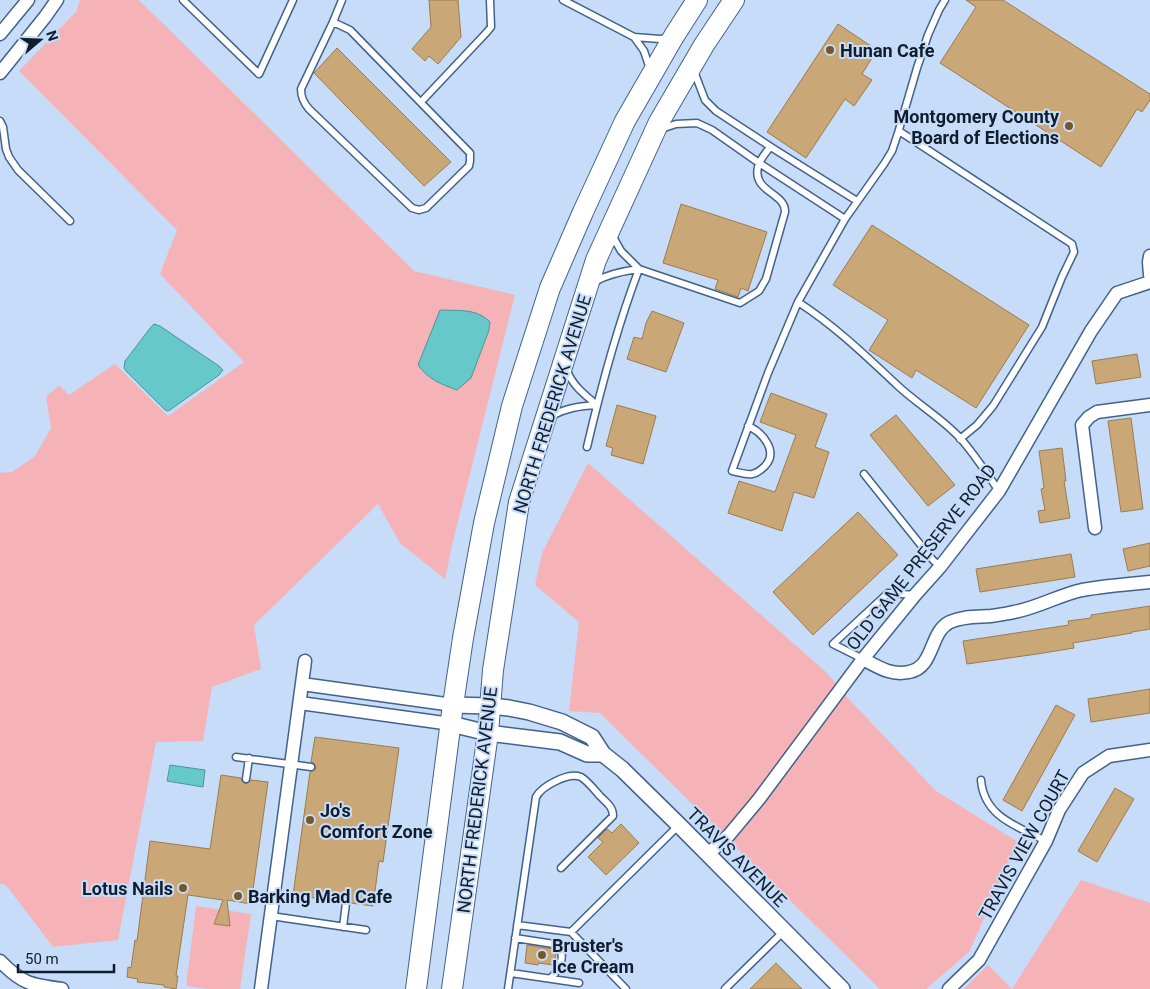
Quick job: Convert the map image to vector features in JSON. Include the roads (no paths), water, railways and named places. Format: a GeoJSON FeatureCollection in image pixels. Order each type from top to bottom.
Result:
{"type":"FeatureCollection","features":[{"type":"Feature","properties":{"kind":"main road","name":"NORTH FREDERICK AVENUE"},"geometry":{"type":"LineString","coordinates":[[416,989],[463,638],[484,523],[512,406],[550,288],[583,212],[625,121],[697,0]]}},
{"type":"Feature","properties":{"kind":"main road","name":"NORTH FREDERICK AVENUE"},"geometry":{"type":"LineString","coordinates":[[452,989],[488,733],[493,670],[520,502],[596,260],[659,122],[704,45],[734,0]]}},
{"type":"Feature","properties":{"kind":"street"},"geometry":{"type":"LineString","coordinates":[[0,34],[28,0]]}},
{"type":"Feature","properties":{"kind":"street"},"geometry":{"type":"LineString","coordinates":[[0,73],[57,0]]}},
{"type":"Feature","properties":{"kind":"street"},"geometry":{"type":"LineString","coordinates":[[1150,256],[1150,275]]}},
{"type":"Feature","properties":{"kind":"street","name":"OLD GAME PRESERVE ROAD"},"geometry":{"type":"LineString","coordinates":[[708,854],[729,835],[759,799],[863,659],[940,567],[999,492],[1092,331],[1117,293],[1150,282]]}},
{"type":"Feature","properties":{"kind":"street"},"geometry":{"type":"LineString","coordinates":[[1095,528],[1082,425],[1097,412],[1150,405]]}},
{"type":"Feature","properties":{"kind":"street"},"geometry":{"type":"LineString","coordinates":[[863,659],[882,670],[894,673],[910,672],[920,668],[927,659],[940,629],[959,618],[1016,612],[1081,591],[1150,582]]}},
{"type":"Feature","properties":{"kind":"street"},"geometry":{"type":"LineString","coordinates":[[261,989],[306,662]]}},
{"type":"Feature","properties":{"kind":"street"},"geometry":{"type":"LineString","coordinates":[[302,684],[452,715]]}},
{"type":"Feature","properties":{"kind":"street"},"geometry":{"type":"LineString","coordinates":[[300,703],[452,715]]}},
{"type":"Feature","properties":{"kind":"street","name":"TRAVIS AVENUE"},"geometry":{"type":"LineString","coordinates":[[452,715],[490,706],[509,708],[562,722],[592,737],[603,754],[622,769],[679,825],[842,989]]}},
{"type":"Feature","properties":{"kind":"street","name":"TRAVIS AVENUE"},"geometry":{"type":"LineString","coordinates":[[452,715],[488,733],[560,742],[587,754],[603,754]]}},
{"type":"Feature","properties":{"kind":"street","name":"TRAVIS VIEW COURT"},"geometry":{"type":"LineString","coordinates":[[949,989],[980,960],[1046,841],[1059,810],[1083,773],[1109,756],[1150,750]]}},
{"type":"Feature","properties":{"kind":"street"},"geometry":{"type":"LineString","coordinates":[[0,961],[15,975],[28,983],[62,989]]}},
{"type":"Feature","properties":{"kind":"lane"},"geometry":{"type":"LineString","coordinates":[[183,0],[258,74],[293,0]]}},
{"type":"Feature","properties":{"kind":"lane"},"geometry":{"type":"LineString","coordinates":[[333,22],[350,30],[470,153],[469,166],[426,208],[419,210],[412,208],[309,109],[301,96],[301,89],[342,0]]}},
{"type":"Feature","properties":{"kind":"lane"},"geometry":{"type":"LineString","coordinates":[[421,102],[487,32],[491,26],[490,0]]}},
{"type":"Feature","properties":{"kind":"lane"},"geometry":{"type":"LineString","coordinates":[[563,0],[634,37],[660,39],[674,36]]}},
{"type":"Feature","properties":{"kind":"lane"},"geometry":{"type":"LineString","coordinates":[[748,426],[757,430],[768,442],[770,449],[767,463],[758,472],[751,474],[732,471],[748,426],[768,373],[798,302],[845,219],[892,151],[928,35],[945,0]]}},
{"type":"Feature","properties":{"kind":"lane"},"geometry":{"type":"LineString","coordinates":[[634,37],[644,50],[652,75]]}},
{"type":"Feature","properties":{"kind":"lane"},"geometry":{"type":"LineString","coordinates":[[692,65],[705,100],[716,110],[857,202]]}},
{"type":"Feature","properties":{"kind":"lane"},"geometry":{"type":"LineString","coordinates":[[0,121],[3,127],[6,149],[18,170],[70,221]]}},
{"type":"Feature","properties":{"kind":"lane"},"geometry":{"type":"LineString","coordinates":[[655,131],[676,124],[697,123],[712,130],[845,219]]}},
{"type":"Feature","properties":{"kind":"lane"},"geometry":{"type":"LineString","coordinates":[[899,131],[1072,244],[1074,252],[1042,327],[993,406],[977,425],[960,439]]}},
{"type":"Feature","properties":{"kind":"lane"},"geometry":{"type":"LineString","coordinates":[[588,285],[606,276],[639,269],[740,303],[759,291],[766,279],[786,207],[764,188],[758,177],[757,169],[759,163],[770,147]]}},
{"type":"Feature","properties":{"kind":"lane"},"geometry":{"type":"LineString","coordinates":[[610,231],[617,246],[639,269]]}},
{"type":"Feature","properties":{"kind":"lane"},"geometry":{"type":"LineString","coordinates":[[587,447],[626,305],[639,269]]}},
{"type":"Feature","properties":{"kind":"lane"},"geometry":{"type":"LineString","coordinates":[[798,302],[844,335],[903,391],[934,414],[960,439],[999,492]]}},
{"type":"Feature","properties":{"kind":"lane"},"geometry":{"type":"LineString","coordinates":[[564,362],[572,381],[580,391],[597,405]]}},
{"type":"Feature","properties":{"kind":"lane"},"geometry":{"type":"LineString","coordinates":[[546,419],[560,411],[578,406],[597,405]]}},
{"type":"Feature","properties":{"kind":"lane"},"geometry":{"type":"LineString","coordinates":[[864,474],[940,567]]}},
{"type":"Feature","properties":{"kind":"lane"},"geometry":{"type":"LineString","coordinates":[[863,659],[833,644],[888,593],[915,595]]}},
{"type":"Feature","properties":{"kind":"lane"},"geometry":{"type":"LineString","coordinates":[[236,756],[311,767]]}},
{"type":"Feature","properties":{"kind":"lane"},"geometry":{"type":"LineString","coordinates":[[246,779],[249,758]]}},
{"type":"Feature","properties":{"kind":"lane"},"geometry":{"type":"LineString","coordinates":[[508,989],[535,800],[537,794],[542,790],[563,778],[578,776],[611,807],[613,813],[611,819],[561,868]]}},
{"type":"Feature","properties":{"kind":"lane"},"geometry":{"type":"LineString","coordinates":[[981,780],[981,787],[992,810],[1000,817],[1046,841]]}},
{"type":"Feature","properties":{"kind":"lane"},"geometry":{"type":"LineString","coordinates":[[571,932],[679,825]]}},
{"type":"Feature","properties":{"kind":"lane"},"geometry":{"type":"LineString","coordinates":[[343,926],[346,902]]}},
{"type":"Feature","properties":{"kind":"lane"},"geometry":{"type":"LineString","coordinates":[[271,916],[366,930]]}},
{"type":"Feature","properties":{"kind":"lane"},"geometry":{"type":"LineString","coordinates":[[517,925],[571,932],[626,989]]}},
{"type":"Feature","properties":{"kind":"lane"},"geometry":{"type":"LineString","coordinates":[[725,989],[784,931]]}},
{"type":"Feature","properties":{"kind":"lane"},"geometry":{"type":"LineString","coordinates":[[515,938],[554,944],[559,947],[562,954],[560,967],[551,978]]}},
{"type":"Feature","properties":{"kind":"lane"},"geometry":{"type":"LineString","coordinates":[[511,973],[579,983]]}},
{"type":"Feature","properties":{"kind":"place","name":"Hunan Cafe"},"geometry":{"type":"Point","coordinates":[830,50]}},
{"type":"Feature","properties":{"kind":"place","name":"Montgomery County Board of Elections"},"geometry":{"type":"Point","coordinates":[1069,126]}},
{"type":"Feature","properties":{"kind":"place","name":"Jo's Comfort Zone"},"geometry":{"type":"Point","coordinates":[310,820]}},
{"type":"Feature","properties":{"kind":"place","name":"Lotus Nails"},"geometry":{"type":"Point","coordinates":[183,888]}},
{"type":"Feature","properties":{"kind":"place","name":"Barking Mad Cafe"},"geometry":{"type":"Point","coordinates":[238,896]}},
{"type":"Feature","properties":{"kind":"place","name":"Bruster's Ice Cream"},"geometry":{"type":"Point","coordinates":[542,955]}}]}
